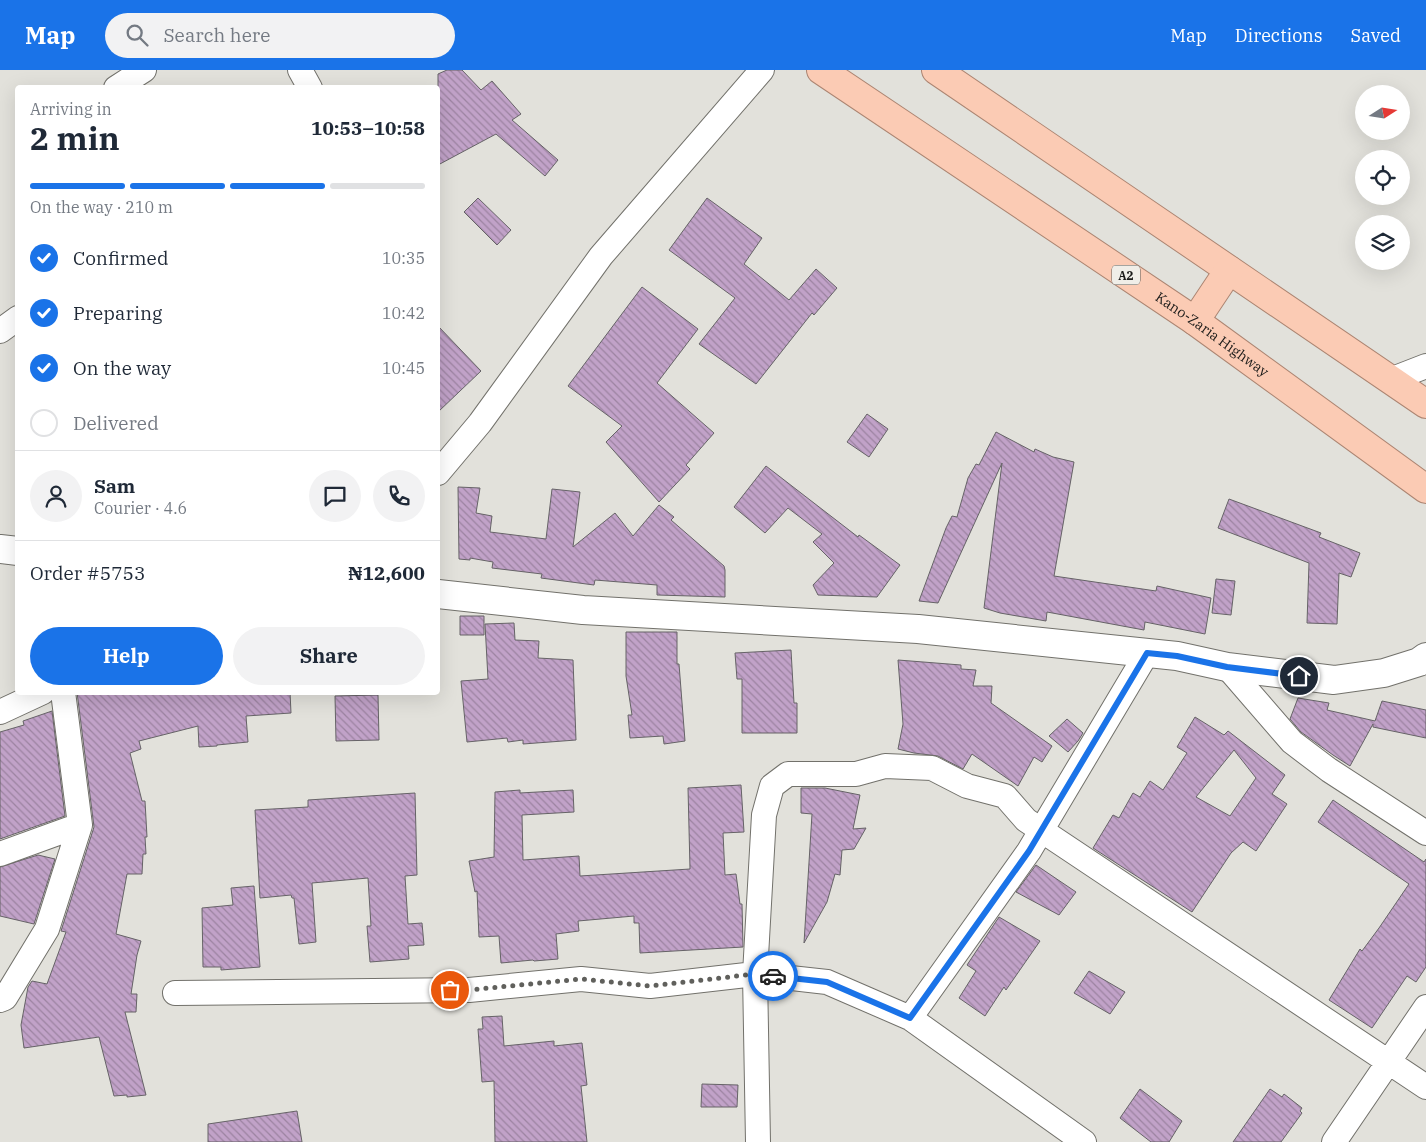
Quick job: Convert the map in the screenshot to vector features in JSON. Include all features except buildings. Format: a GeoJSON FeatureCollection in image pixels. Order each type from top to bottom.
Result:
{"type":"FeatureCollection","features":[{"type":"Feature","properties":{"kind":"highway","name":"Kano-Zaria Highway"},"geometry":{"type":"LineString","coordinates":[[821,70],[1195,321],[1426,489]]}},
{"type":"Feature","properties":{"kind":"highway"},"geometry":{"type":"LineString","coordinates":[[936,70],[1426,404]]}},
{"type":"Feature","properties":{"kind":"highway"},"geometry":{"type":"LineString","coordinates":[[1195,321],[1229,270]]}},
{"type":"Feature","properties":{"kind":"street"},"geometry":{"type":"LineString","coordinates":[[121,85],[144,70]]}},
{"type":"Feature","properties":{"kind":"street"},"geometry":{"type":"LineString","coordinates":[[300,70],[308,85]]}},
{"type":"Feature","properties":{"kind":"street"},"geometry":{"type":"LineString","coordinates":[[440,471],[480,423],[601,256],[762,70]]}},
{"type":"Feature","properties":{"kind":"street"},"geometry":{"type":"LineString","coordinates":[[0,331],[15,320]]}},
{"type":"Feature","properties":{"kind":"street"},"geometry":{"type":"LineString","coordinates":[[1390,380],[1426,366]]}},
{"type":"Feature","properties":{"kind":"street"},"geometry":{"type":"LineString","coordinates":[[0,549],[15,551]]}},
{"type":"Feature","properties":{"kind":"street"},"geometry":{"type":"LineString","coordinates":[[440,594],[583,610],[918,630],[1177,656],[1227,667],[1334,680],[1384,673],[1419,662],[1426,657]]}},
{"type":"Feature","properties":{"kind":"street"},"geometry":{"type":"LineString","coordinates":[[910,1018],[1029,851],[1147,653]]}},
{"type":"Feature","properties":{"kind":"street"},"geometry":{"type":"LineString","coordinates":[[1227,667],[1292,742],[1329,770],[1426,833]]}},
{"type":"Feature","properties":{"kind":"street"},"geometry":{"type":"LineString","coordinates":[[0,712],[37,695]]}},
{"type":"Feature","properties":{"kind":"street"},"geometry":{"type":"LineString","coordinates":[[0,1000],[5,998],[47,929],[80,826],[63,695]]}},
{"type":"Feature","properties":{"kind":"street"},"geometry":{"type":"LineString","coordinates":[[758,1142],[755,974],[764,815],[772,786],[788,774],[856,774],[885,766],[932,768],[967,786],[1005,796],[1026,820],[1426,1087]]}},
{"type":"Feature","properties":{"kind":"street"},"geometry":{"type":"LineString","coordinates":[[0,854],[80,826]]}},
{"type":"Feature","properties":{"kind":"street"},"geometry":{"type":"LineString","coordinates":[[175,993],[469,990],[581,979],[650,986],[755,974],[827,982],[910,1018],[1084,1142]]}},
{"type":"Feature","properties":{"kind":"street"},"geometry":{"type":"LineString","coordinates":[[1334,1142],[1426,1008]]}},
{"type":"Feature","properties":{"kind":"way so far"},"geometry":{"type":"LineString","coordinates":[[450,990],[469,990],[581,979],[650,986],[755,974],[773,976]]}},
{"type":"Feature","properties":{"kind":"route"},"geometry":{"type":"LineString","coordinates":[[773,976],[827,982],[910,1018],[1029,851],[1147,653],[1177,656],[1227,667],[1299,676]]}}]}
